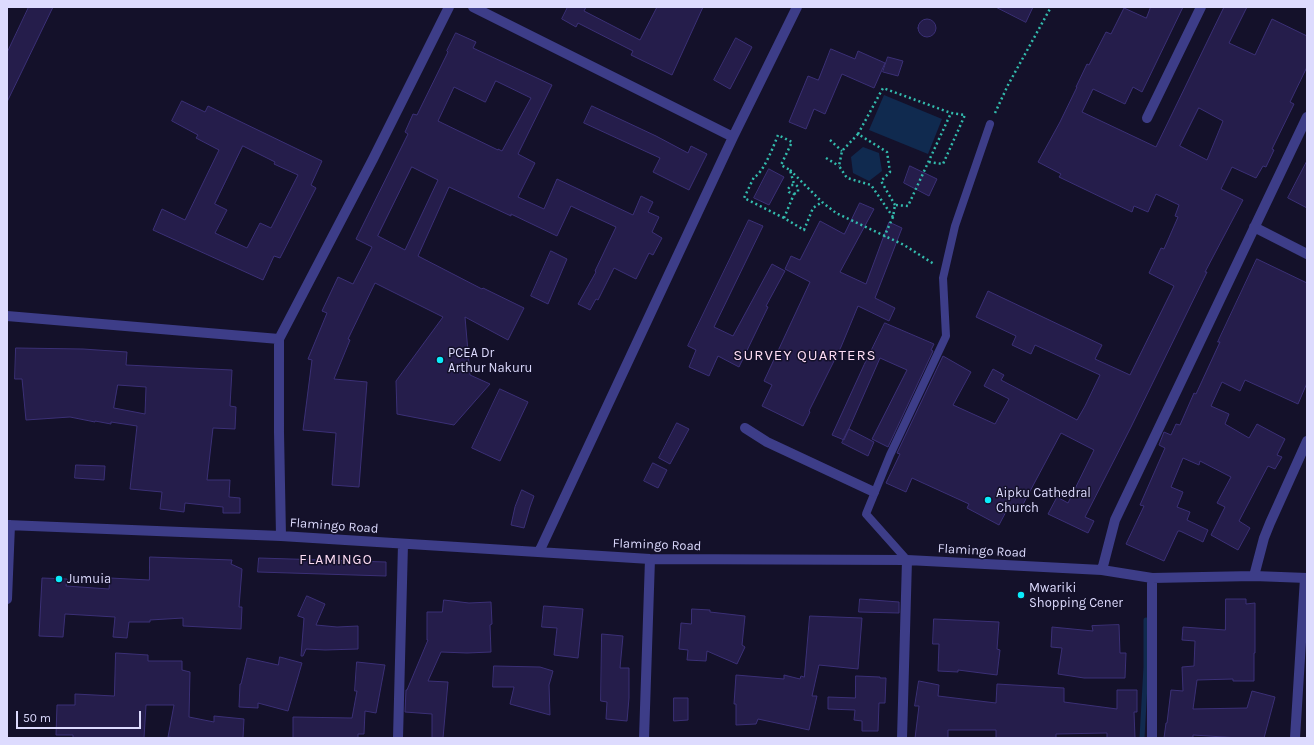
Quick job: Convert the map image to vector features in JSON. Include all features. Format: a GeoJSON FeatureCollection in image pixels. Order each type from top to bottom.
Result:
{"type":"FeatureCollection","features":[{"type":"Feature","properties":{"kind":"street"},"geometry":{"type":"LineString","coordinates":[[281,536],[279,432],[280,339],[373,159],[448,7]]}},
{"type":"Feature","properties":{"kind":"street"},"geometry":{"type":"LineString","coordinates":[[473,7],[733,137]]}},
{"type":"Feature","properties":{"kind":"street"},"geometry":{"type":"LineString","coordinates":[[539,552],[733,137],[797,7]]}},
{"type":"Feature","properties":{"kind":"street"},"geometry":{"type":"LineString","coordinates":[[1147,118],[1201,7]]}},
{"type":"Feature","properties":{"kind":"street"},"geometry":{"type":"LineString","coordinates":[[1102,570],[1115,520],[1307,117]]}},
{"type":"Feature","properties":{"kind":"street"},"geometry":{"type":"LineString","coordinates":[[1254,228],[1307,254]]}},
{"type":"Feature","properties":{"kind":"street"},"geometry":{"type":"LineString","coordinates":[[7,316],[280,339]]}},
{"type":"Feature","properties":{"kind":"street"},"geometry":{"type":"LineString","coordinates":[[745,428],[767,442],[874,492]]}},
{"type":"Feature","properties":{"kind":"street"},"geometry":{"type":"LineString","coordinates":[[1254,576],[1264,538],[1307,441]]}},
{"type":"Feature","properties":{"kind":"street"},"geometry":{"type":"LineString","coordinates":[[7,599],[9,525]]}},
{"type":"Feature","properties":{"kind":"street","name":"Flamingo Road"},"geometry":{"type":"LineString","coordinates":[[9,525],[281,536],[650,559],[907,560],[1102,570],[1152,578],[1254,576],[1306,578]]}},
{"type":"Feature","properties":{"kind":"street"},"geometry":{"type":"LineString","coordinates":[[398,738],[403,544]]}},
{"type":"Feature","properties":{"kind":"street"},"geometry":{"type":"LineString","coordinates":[[644,738],[650,559]]}},
{"type":"Feature","properties":{"kind":"street"},"geometry":{"type":"LineString","coordinates":[[902,738],[907,560]]}},
{"type":"Feature","properties":{"kind":"street"},"geometry":{"type":"LineString","coordinates":[[1152,578],[1152,738]]}},
{"type":"Feature","properties":{"kind":"street"},"geometry":{"type":"LineString","coordinates":[[1295,738],[1306,578]]}},
{"type":"Feature","properties":{"kind":"lane"},"geometry":{"type":"LineString","coordinates":[[907,560],[866,514],[890,455],[946,336],[944,278],[955,226],[990,124]]}},
{"type":"Feature","properties":{"kind":"path"},"geometry":{"type":"LineString","coordinates":[[990,124],[1008,85],[1051,7]]}},
{"type":"Feature","properties":{"kind":"path"},"geometry":{"type":"LineString","coordinates":[[839,166],[842,151],[858,134],[883,88],[951,113],[965,116],[943,164],[929,162]]}},
{"type":"Feature","properties":{"kind":"path"},"geometry":{"type":"LineString","coordinates":[[895,205],[908,206],[951,113]]}},
{"type":"Feature","properties":{"kind":"path"},"geometry":{"type":"LineString","coordinates":[[858,134],[887,152],[890,172],[881,181],[895,205],[893,217],[884,237]]}},
{"type":"Feature","properties":{"kind":"path"},"geometry":{"type":"LineString","coordinates":[[822,202],[812,208],[804,230],[744,198],[754,177],[759,175],[765,164],[778,135],[792,142],[781,165],[790,170],[822,202],[836,213],[884,237],[904,245],[935,264],[944,278]]}},
{"type":"Feature","properties":{"kind":"path"},"geometry":{"type":"LineString","coordinates":[[830,140],[842,151]]}},
{"type":"Feature","properties":{"kind":"path"},"geometry":{"type":"LineString","coordinates":[[826,158],[839,166],[847,178],[870,185],[893,217]]}},
{"type":"Feature","properties":{"kind":"path"},"geometry":{"type":"LineString","coordinates":[[784,218],[794,194],[798,192],[790,170]]}},
{"type":"Feature","properties":{"kind":"path"},"geometry":{"type":"LineString","coordinates":[[794,184],[791,184],[788,189],[789,192],[794,194]]}},
{"type":"Feature","properties":{"kind":"water"},"geometry":{"type":"Polygon","coordinates":[[[884,95],[942,119],[928,154],[869,130],[884,95]]]}},
{"type":"Feature","properties":{"kind":"water"},"geometry":{"type":"Polygon","coordinates":[[[863,147],[879,153],[882,171],[869,181],[853,173],[851,157],[863,147]]]}},
{"type":"Feature","properties":{"kind":"building"},"geometry":{"type":"Polygon","coordinates":[[[29,7],[53,7],[7,102],[7,53],[29,7]]]}},
{"type":"Feature","properties":{"kind":"building"},"geometry":{"type":"Polygon","coordinates":[[[568,7],[586,7],[584,11],[640,40],[657,7],[703,7],[672,75],[631,55],[633,51],[578,23],[576,27],[562,19],[568,7]]]}},
{"type":"Feature","properties":{"kind":"building"},"geometry":{"type":"Polygon","coordinates":[[[996,7],[1033,7],[1026,22],[996,7]]]}},
{"type":"Feature","properties":{"kind":"building"},"geometry":{"type":"Polygon","coordinates":[[[1151,7],[1183,7],[1142,92],[1133,87],[1125,104],[1093,89],[1082,112],[1156,147],[1224,7],[1247,7],[1229,43],[1255,55],[1272,19],[1307,36],[1307,67],[1290,102],[1294,104],[1272,149],[1274,150],[1266,167],[1263,166],[1256,178],[1232,167],[1221,189],[1243,200],[1205,272],[1207,272],[1085,517],[1094,521],[1088,533],[1048,514],[1057,497],[1068,503],[1094,450],[1061,433],[1020,510],[1010,504],[999,525],[967,508],[969,504],[912,478],[906,492],[886,483],[900,454],[897,453],[943,356],[971,372],[953,405],[995,424],[1009,399],[984,386],[993,369],[1004,375],[1001,380],[1077,420],[1085,406],[1100,375],[1035,345],[1031,354],[1012,345],[1016,336],[976,317],[988,291],[1102,345],[1095,359],[1130,375],[1174,286],[1149,273],[1161,248],[1164,249],[1178,217],[1175,216],[1179,205],[1156,194],[1148,212],[1134,206],[1132,212],[1059,177],[1061,174],[1038,162],[1060,122],[1087,64],[1089,65],[1106,32],[1111,34],[1124,8],[1146,18],[1151,7]],[[1199,108],[1180,146],[1207,160],[1223,121],[1199,108]]]}},
{"type":"Feature","properties":{"kind":"building"},"geometry":{"type":"Polygon","coordinates":[[[927,19],[933,22],[936,28],[933,34],[927,37],[921,34],[918,28],[921,22],[927,19]]]}},
{"type":"Feature","properties":{"kind":"building"},"geometry":{"type":"Polygon","coordinates":[[[456,33],[476,42],[473,48],[552,85],[518,154],[535,163],[518,197],[544,209],[557,179],[633,215],[641,196],[653,202],[648,212],[659,217],[652,232],[662,238],[653,255],[649,253],[636,279],[614,268],[598,300],[596,299],[590,310],[578,304],[596,272],[595,271],[616,227],[571,206],[557,236],[449,187],[418,256],[482,289],[483,288],[524,308],[508,340],[465,317],[470,375],[490,384],[454,425],[397,414],[396,381],[443,317],[375,283],[348,339],[350,340],[334,379],[367,382],[359,487],[332,485],[336,433],[303,430],[312,360],[308,359],[327,313],[322,311],[338,277],[353,284],[372,247],[356,239],[408,134],[405,132],[413,114],[417,115],[448,52],[447,51],[456,33]],[[496,81],[485,102],[454,87],[438,121],[502,151],[531,98],[496,81]],[[412,167],[378,236],[405,250],[438,180],[412,167]]]}},
{"type":"Feature","properties":{"kind":"building"},"geometry":{"type":"Polygon","coordinates":[[[736,38],[752,47],[730,89],[714,80],[736,38]]]}},
{"type":"Feature","properties":{"kind":"building"},"geometry":{"type":"Polygon","coordinates":[[[831,49],[855,59],[858,51],[885,63],[874,88],[842,74],[825,114],[814,109],[806,129],[789,122],[808,76],[818,80],[831,49]]]}},
{"type":"Feature","properties":{"kind":"building"},"geometry":{"type":"Polygon","coordinates":[[[888,57],[903,61],[898,76],[883,72],[888,57]]]}},
{"type":"Feature","properties":{"kind":"building"},"geometry":{"type":"Polygon","coordinates":[[[182,101],[205,112],[208,106],[322,161],[311,185],[316,188],[280,258],[274,256],[263,280],[153,230],[162,209],[185,220],[219,150],[196,138],[198,135],[172,121],[182,101]],[[243,146],[215,204],[227,210],[215,233],[247,248],[260,223],[271,228],[298,175],[274,164],[275,162],[243,146]]]}},
{"type":"Feature","properties":{"kind":"building"},"geometry":{"type":"Polygon","coordinates":[[[592,106],[688,153],[691,146],[707,154],[689,190],[653,172],[660,158],[584,123],[592,106]]]}},
{"type":"Feature","properties":{"kind":"building"},"geometry":{"type":"Polygon","coordinates":[[[1307,161],[1307,208],[1288,198],[1307,161]]]}},
{"type":"Feature","properties":{"kind":"building"},"geometry":{"type":"Polygon","coordinates":[[[910,166],[937,179],[929,196],[904,183],[910,166]]]}},
{"type":"Feature","properties":{"kind":"building"},"geometry":{"type":"Polygon","coordinates":[[[769,169],[784,177],[769,205],[754,198],[769,169]]]}},
{"type":"Feature","properties":{"kind":"building"},"geometry":{"type":"Polygon","coordinates":[[[860,203],[874,209],[840,272],[866,284],[889,222],[902,228],[875,298],[895,308],[889,321],[858,306],[841,347],[803,426],[762,406],[772,385],[764,381],[810,282],[785,269],[791,256],[800,260],[820,221],[844,234],[860,203]]]}},
{"type":"Feature","properties":{"kind":"building"},"geometry":{"type":"Polygon","coordinates":[[[749,220],[763,226],[714,327],[733,336],[772,264],[785,271],[766,306],[768,307],[739,367],[718,356],[709,376],[689,367],[696,350],[688,346],[749,220]]]}},
{"type":"Feature","properties":{"kind":"building"},"geometry":{"type":"Polygon","coordinates":[[[551,251],[567,259],[548,304],[531,296],[551,251]]]}},
{"type":"Feature","properties":{"kind":"building"},"geometry":{"type":"Polygon","coordinates":[[[1257,259],[1307,283],[1307,383],[1298,404],[1245,380],[1240,391],[1222,382],[1211,406],[1229,414],[1225,424],[1249,438],[1257,424],[1285,439],[1277,455],[1282,457],[1275,469],[1268,466],[1239,521],[1250,528],[1238,550],[1211,535],[1225,507],[1217,503],[1231,477],[1200,461],[1199,465],[1183,458],[1171,487],[1183,492],[1177,507],[1190,512],[1187,520],[1208,530],[1203,542],[1178,531],[1164,561],[1126,544],[1144,506],[1140,505],[1165,448],[1159,445],[1164,432],[1171,435],[1176,424],[1180,425],[1194,393],[1196,394],[1220,342],[1218,342],[1257,259]]]}},
{"type":"Feature","properties":{"kind":"building"},"geometry":{"type":"Polygon","coordinates":[[[885,323],[934,344],[931,350],[933,351],[888,447],[872,439],[907,370],[880,358],[844,440],[832,435],[885,323]]]}},
{"type":"Feature","properties":{"kind":"building"},"geometry":{"type":"Polygon","coordinates":[[[16,348],[83,349],[127,352],[126,365],[232,370],[230,406],[236,407],[235,429],[213,428],[207,480],[230,480],[229,497],[240,498],[240,513],[223,513],[223,507],[185,503],[184,512],[160,509],[162,492],[130,489],[137,426],[111,422],[111,424],[95,422],[70,417],[26,420],[22,379],[15,379],[16,348]],[[118,385],[114,408],[145,414],[146,387],[118,385]]]}},
{"type":"Feature","properties":{"kind":"building"},"geometry":{"type":"Polygon","coordinates":[[[500,389],[528,402],[500,461],[472,448],[500,389]]]}},
{"type":"Feature","properties":{"kind":"building"},"geometry":{"type":"Polygon","coordinates":[[[677,423],[689,429],[670,464],[659,458],[677,423]]]}},
{"type":"Feature","properties":{"kind":"building"},"geometry":{"type":"Polygon","coordinates":[[[849,429],[874,442],[868,456],[842,443],[849,429]]]}},
{"type":"Feature","properties":{"kind":"building"},"geometry":{"type":"Polygon","coordinates":[[[653,463],[667,470],[658,488],[644,481],[653,463]]]}},
{"type":"Feature","properties":{"kind":"building"},"geometry":{"type":"Polygon","coordinates":[[[76,465],[105,466],[104,480],[75,478],[76,465]]]}},
{"type":"Feature","properties":{"kind":"building"},"geometry":{"type":"Polygon","coordinates":[[[522,490],[534,496],[524,528],[511,525],[515,507],[522,490]]]}},
{"type":"Feature","properties":{"kind":"building"},"geometry":{"type":"Polygon","coordinates":[[[150,557],[232,560],[231,564],[242,569],[239,607],[242,607],[241,629],[183,626],[183,618],[150,620],[150,622],[129,622],[127,638],[113,637],[115,617],[65,614],[63,637],[39,636],[42,578],[67,579],[66,586],[109,589],[110,578],[149,580],[150,557]]]}},
{"type":"Feature","properties":{"kind":"building"},"geometry":{"type":"Polygon","coordinates":[[[259,558],[386,562],[386,576],[258,572],[259,558]]]}},
{"type":"Feature","properties":{"kind":"building"},"geometry":{"type":"Polygon","coordinates":[[[307,596],[325,604],[316,625],[337,627],[358,626],[358,649],[306,649],[303,656],[301,656],[304,618],[298,616],[307,596]]]}},
{"type":"Feature","properties":{"kind":"building"},"geometry":{"type":"Polygon","coordinates":[[[860,599],[899,602],[899,613],[859,612],[860,599]]]}},
{"type":"Feature","properties":{"kind":"building"},"geometry":{"type":"Polygon","coordinates":[[[1226,599],[1246,599],[1246,604],[1255,603],[1254,681],[1233,681],[1233,679],[1197,680],[1193,709],[1247,708],[1252,691],[1275,697],[1264,738],[1193,735],[1193,738],[1164,738],[1171,690],[1183,691],[1182,667],[1194,666],[1195,641],[1182,640],[1183,627],[1225,630],[1226,599]]]}},
{"type":"Feature","properties":{"kind":"building"},"geometry":{"type":"Polygon","coordinates":[[[444,600],[469,603],[491,602],[491,652],[441,652],[428,681],[448,682],[443,738],[432,738],[432,714],[405,712],[406,690],[428,640],[427,612],[442,612],[444,600]]]}},
{"type":"Feature","properties":{"kind":"building"},"geometry":{"type":"Polygon","coordinates":[[[544,606],[583,609],[578,658],[554,655],[557,628],[542,627],[544,606]]]}},
{"type":"Feature","properties":{"kind":"building"},"geometry":{"type":"Polygon","coordinates":[[[692,609],[710,610],[710,612],[745,616],[742,645],[745,647],[737,664],[707,651],[706,661],[687,660],[688,650],[679,649],[681,623],[691,624],[692,609]]]}},
{"type":"Feature","properties":{"kind":"building"},"geometry":{"type":"Polygon","coordinates":[[[810,616],[862,618],[858,669],[819,665],[812,696],[817,696],[809,730],[758,719],[756,724],[736,725],[736,704],[734,704],[736,675],[784,679],[784,675],[800,679],[801,676],[804,677],[810,616]]]}},
{"type":"Feature","properties":{"kind":"building"},"geometry":{"type":"Polygon","coordinates":[[[934,619],[999,622],[997,649],[1000,650],[997,675],[958,670],[958,672],[938,671],[939,644],[933,644],[934,619]]]}},
{"type":"Feature","properties":{"kind":"building"},"geometry":{"type":"Polygon","coordinates":[[[1119,625],[1120,653],[1126,653],[1125,678],[1084,678],[1058,674],[1062,648],[1051,647],[1052,627],[1093,631],[1092,626],[1119,625]]]}},
{"type":"Feature","properties":{"kind":"building"},"geometry":{"type":"Polygon","coordinates":[[[602,634],[623,636],[620,668],[629,668],[627,721],[606,719],[607,702],[601,701],[602,634]]]}},
{"type":"Feature","properties":{"kind":"building"},"geometry":{"type":"Polygon","coordinates":[[[116,653],[148,655],[148,661],[182,661],[182,670],[190,672],[189,717],[214,722],[214,716],[244,719],[243,738],[168,737],[174,705],[146,705],[144,738],[73,738],[73,735],[56,735],[57,705],[75,705],[75,694],[114,696],[116,653]]]}},
{"type":"Feature","properties":{"kind":"building"},"geometry":{"type":"Polygon","coordinates":[[[280,657],[302,663],[288,711],[258,703],[258,708],[239,707],[240,684],[247,658],[278,665],[280,657]]]}},
{"type":"Feature","properties":{"kind":"building"},"geometry":{"type":"Polygon","coordinates":[[[357,662],[385,665],[376,713],[365,711],[364,734],[358,734],[358,738],[293,738],[293,717],[352,718],[357,691],[355,691],[357,662]]]}},
{"type":"Feature","properties":{"kind":"building"},"geometry":{"type":"Polygon","coordinates":[[[494,666],[540,667],[553,671],[549,685],[550,715],[510,704],[514,687],[493,687],[494,666]]]}},
{"type":"Feature","properties":{"kind":"building"},"geometry":{"type":"Polygon","coordinates":[[[856,676],[886,678],[885,703],[879,703],[878,731],[862,731],[862,721],[854,720],[855,710],[828,709],[828,697],[855,698],[856,676]]]}},
{"type":"Feature","properties":{"kind":"building"},"geometry":{"type":"Polygon","coordinates":[[[919,681],[939,685],[938,696],[996,703],[997,684],[1064,688],[1064,702],[1117,709],[1117,690],[1137,690],[1137,712],[1134,712],[1135,738],[1107,738],[1107,733],[1056,734],[1056,738],[996,738],[996,730],[948,730],[948,738],[915,738],[919,706],[915,706],[919,681]]]}},
{"type":"Feature","properties":{"kind":"building"},"geometry":{"type":"Polygon","coordinates":[[[674,698],[688,698],[688,720],[674,721],[674,698]]]}},
{"type":"Feature","properties":{"kind":"waterway"},"geometry":{"type":"LineString","coordinates":[[1142,738],[1146,667],[1146,620]]}},
{"type":"Feature","properties":{"kind":"place","name":"PCEA Dr Arthur Nakuru"},"geometry":{"type":"Point","coordinates":[440,360]}},
{"type":"Feature","properties":{"kind":"place","name":"Aipku Cathedral Church"},"geometry":{"type":"Point","coordinates":[988,500]}},
{"type":"Feature","properties":{"kind":"place","name":"Jumuia"},"geometry":{"type":"Point","coordinates":[59,579]}},
{"type":"Feature","properties":{"kind":"place","name":"Mwariki Shopping Cener"},"geometry":{"type":"Point","coordinates":[1021,595]}},
{"type":"Feature","properties":{"kind":"district","name":"SURVEY QUARTERS"},"geometry":{"type":"Point","coordinates":[805,356]}},
{"type":"Feature","properties":{"kind":"district","name":"FLAMINGO"},"geometry":{"type":"Point","coordinates":[336,560]}}]}
